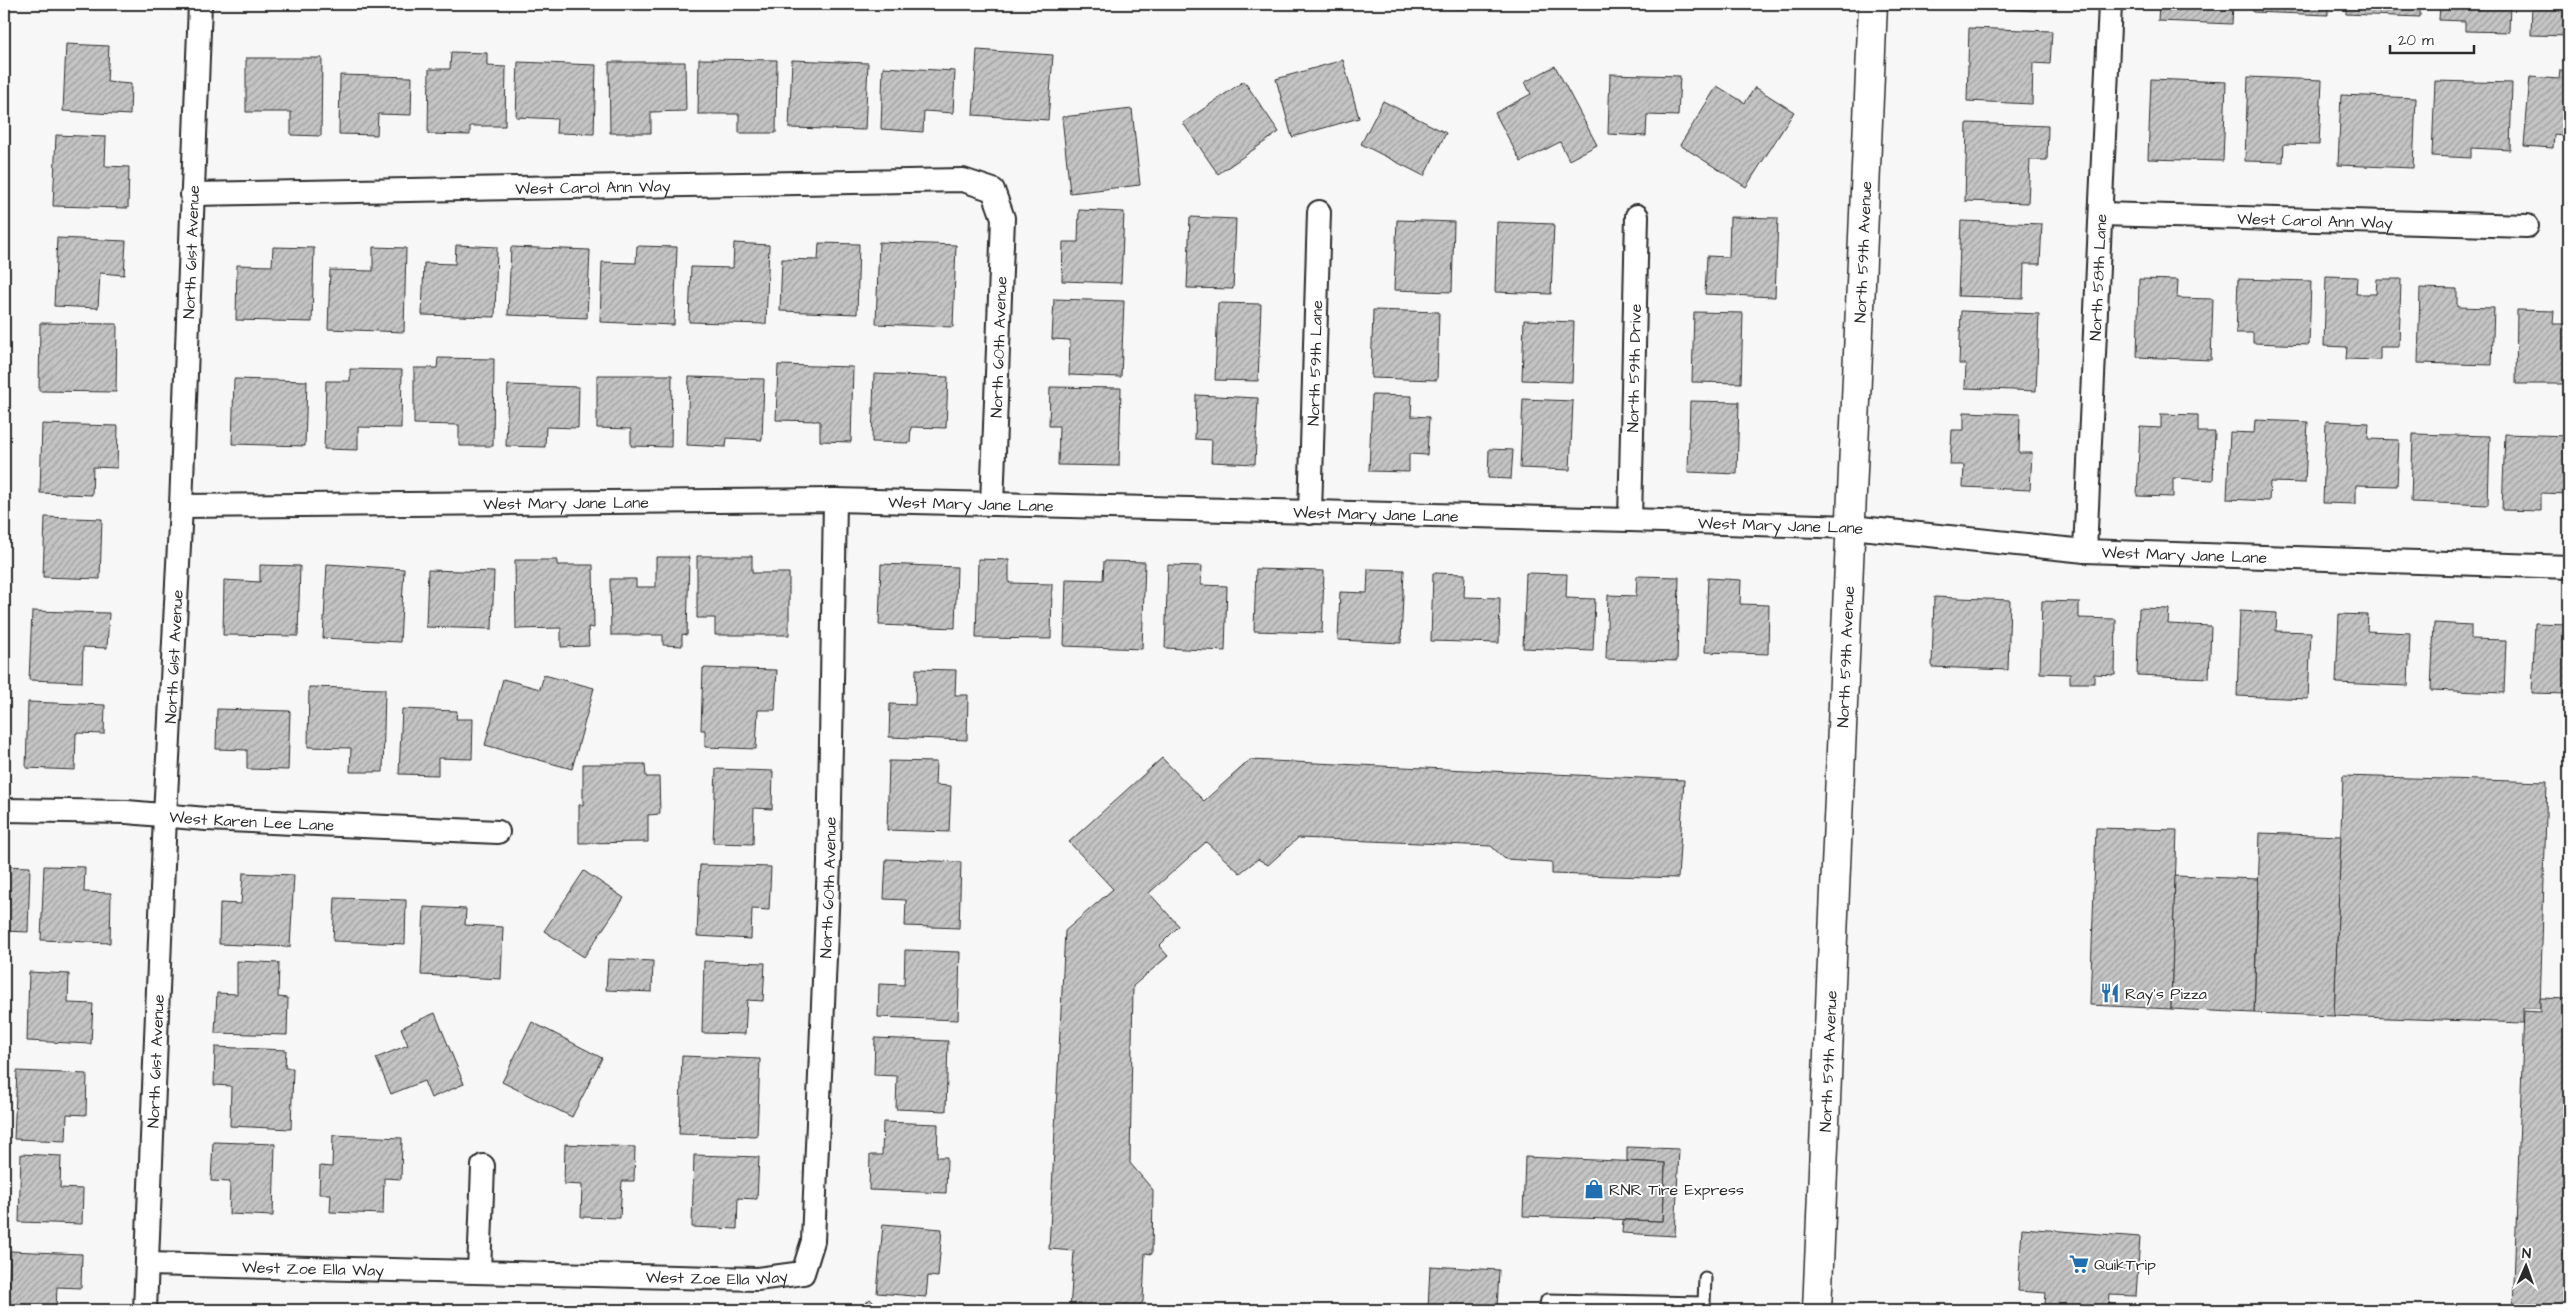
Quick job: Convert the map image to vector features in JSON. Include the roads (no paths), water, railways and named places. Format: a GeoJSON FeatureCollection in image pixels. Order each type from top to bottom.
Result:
{"type":"FeatureCollection","features":[{"type":"Feature","properties":{"kind":"main road","name":"North 59th Avenue"},"geometry":{"type":"LineString","coordinates":[[1817,1310],[1873,4]]}},
{"type":"Feature","properties":{"kind":"street","name":"North 61st Avenue"},"geometry":{"type":"LineString","coordinates":[[145,1310],[165,816],[181,506],[200,4]]}},
{"type":"Feature","properties":{"kind":"street","name":"North 58th Lane"},"geometry":{"type":"LineString","coordinates":[[2085,551],[2102,214],[2110,4]]}},
{"type":"Feature","properties":{"kind":"street","name":"West Carol Ann Way"},"geometry":{"type":"LineString","coordinates":[[192,194],[963,180],[993,190]]}},
{"type":"Feature","properties":{"kind":"street","name":"North 60th Avenue"},"geometry":{"type":"LineString","coordinates":[[992,504],[1003,218],[993,190]]}},
{"type":"Feature","properties":{"kind":"street","name":"North 59th Lane"},"geometry":{"type":"LineString","coordinates":[[1310,514],[1319,212]]}},
{"type":"Feature","properties":{"kind":"street","name":"West Carol Ann Way"},"geometry":{"type":"LineString","coordinates":[[2102,214],[2527,226]]}},
{"type":"Feature","properties":{"kind":"street","name":"North 59th Drive"},"geometry":{"type":"LineString","coordinates":[[1630,520],[1638,216]]}},
{"type":"Feature","properties":{"kind":"street","name":"West Mary Jane Lane"},"geometry":{"type":"LineString","coordinates":[[181,506],[835,500],[1310,514],[1630,520],[1851,527],[2085,551],[2569,567]]}},
{"type":"Feature","properties":{"kind":"street","name":"North 60th Avenue"},"geometry":{"type":"LineString","coordinates":[[803,1272],[813,1241],[829,862],[835,500]]}},
{"type":"Feature","properties":{"kind":"street","name":"West Karen Lee Lane"},"geometry":{"type":"LineString","coordinates":[[4,810],[127,812],[165,816],[498,832]]}},
{"type":"Feature","properties":{"kind":"street"},"geometry":{"type":"LineString","coordinates":[[479,1271],[483,1166]]}},
{"type":"Feature","properties":{"kind":"street","name":"West Zoe Ella Way"},"geometry":{"type":"LineString","coordinates":[[147,1264],[757,1279],[803,1272]]}},
{"type":"Feature","properties":{"kind":"lane"},"geometry":{"type":"LineString","coordinates":[[1545,1310],[1547,1300],[1707,1307],[1705,1278]]}},
{"type":"Feature","properties":{"kind":"place","name":"Ray's Pizza"},"geometry":{"type":"Point","coordinates":[2110,993]}},
{"type":"Feature","properties":{"kind":"place","name":"RNR Tire Express"},"geometry":{"type":"Point","coordinates":[1594,1189]}},
{"type":"Feature","properties":{"kind":"place","name":"QuikTrip"},"geometry":{"type":"Point","coordinates":[2079,1264]}}]}
